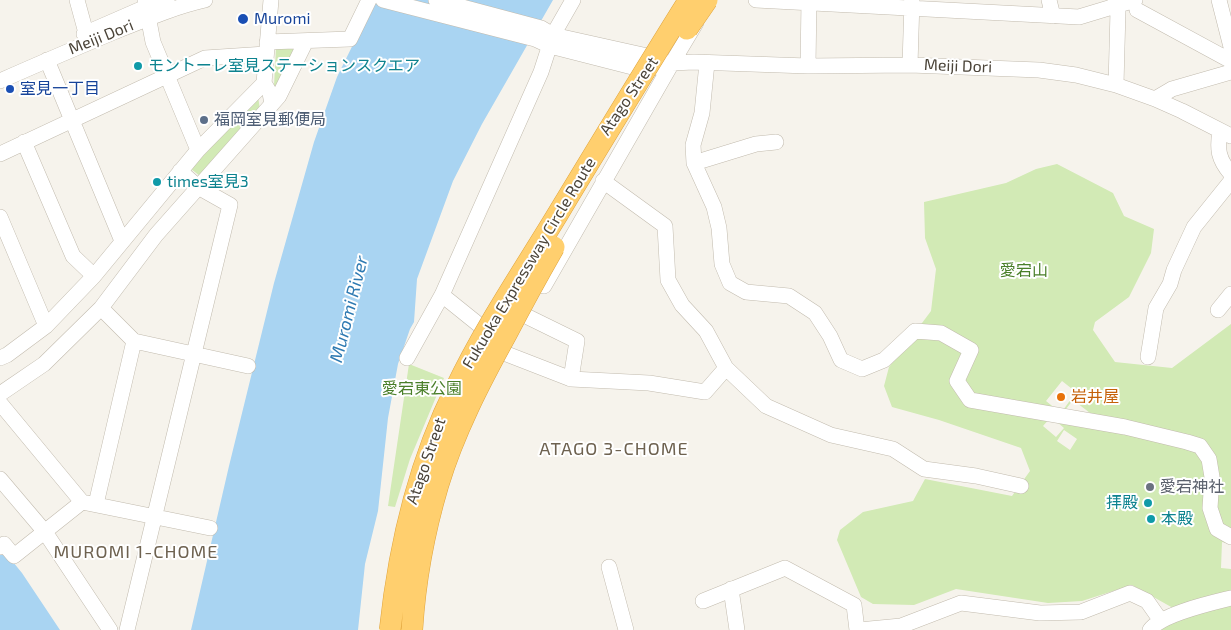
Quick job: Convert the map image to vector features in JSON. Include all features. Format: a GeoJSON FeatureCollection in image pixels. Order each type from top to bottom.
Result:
{"type":"FeatureCollection","features":[{"type":"Feature","properties":{"kind":"highway","name":"Fukuoka Expressway Circle Route"},"geometry":{"type":"LineString","coordinates":[[401,627],[397,573],[413,498],[435,433],[456,386],[530,259],[689,0]]}},
{"type":"Feature","properties":{"kind":"highway","name":"Fukuoka Expressway Circle Route"},"geometry":{"type":"LineString","coordinates":[[401,627],[414,606],[421,558],[438,484],[474,396],[543,266],[629,122],[706,0]]}},
{"type":"Feature","properties":{"kind":"highway"},"geometry":{"type":"LineString","coordinates":[[399,562],[401,627]]}},
{"type":"Feature","properties":{"kind":"street"},"geometry":{"type":"LineString","coordinates":[[77,0],[86,33]]}},
{"type":"Feature","properties":{"kind":"street","name":"Meiji Dori"},"geometry":{"type":"LineString","coordinates":[[0,70],[167,0]]}},
{"type":"Feature","properties":{"kind":"street","name":"Meiji Dori"},"geometry":{"type":"LineString","coordinates":[[0,81],[48,60],[146,8],[205,0]]}},
{"type":"Feature","properties":{"kind":"street"},"geometry":{"type":"LineString","coordinates":[[270,0],[264,83],[270,93],[272,104]]}},
{"type":"Feature","properties":{"kind":"street"},"geometry":{"type":"LineString","coordinates":[[0,154],[204,58],[306,41],[350,39],[368,0]]}},
{"type":"Feature","properties":{"kind":"street"},"geometry":{"type":"LineString","coordinates":[[383,0],[545,37]]}},
{"type":"Feature","properties":{"kind":"street"},"geometry":{"type":"LineString","coordinates":[[436,0],[545,37]]}},
{"type":"Feature","properties":{"kind":"street"},"geometry":{"type":"LineString","coordinates":[[407,358],[442,295],[541,72],[545,37],[573,0]]}},
{"type":"Feature","properties":{"kind":"street","name":"Atago Street"},"geometry":{"type":"LineString","coordinates":[[399,562],[402,512],[438,421],[483,328],[560,201],[644,70],[654,58],[689,0]]}},
{"type":"Feature","properties":{"kind":"street","name":"Atago Street"},"geometry":{"type":"LineString","coordinates":[[401,627],[419,565],[430,516],[443,473],[460,430],[477,397],[586,215],[603,181],[710,0]]}},
{"type":"Feature","properties":{"kind":"street"},"geometry":{"type":"LineString","coordinates":[[756,0],[1011,7],[1053,16],[1079,17],[1116,3],[1136,5],[1231,61]]}},
{"type":"Feature","properties":{"kind":"street"},"geometry":{"type":"LineString","coordinates":[[1049,0],[1053,16]]}},
{"type":"Feature","properties":{"kind":"street"},"geometry":{"type":"LineString","coordinates":[[1219,0],[1230,42]]}},
{"type":"Feature","properties":{"kind":"street"},"geometry":{"type":"LineString","coordinates":[[808,66],[809,2]]}},
{"type":"Feature","properties":{"kind":"street"},"geometry":{"type":"LineString","coordinates":[[1116,3],[1118,10],[1116,85]]}},
{"type":"Feature","properties":{"kind":"street"},"geometry":{"type":"LineString","coordinates":[[910,65],[912,4]]}},
{"type":"Feature","properties":{"kind":"street"},"geometry":{"type":"LineString","coordinates":[[146,8],[153,42],[198,150]]}},
{"type":"Feature","properties":{"kind":"street","name":"Meiji Dori"},"geometry":{"type":"LineString","coordinates":[[545,37],[672,63]]}},
{"type":"Feature","properties":{"kind":"street","name":"Meiji Dori"},"geometry":{"type":"LineString","coordinates":[[545,37],[644,70],[672,63],[707,62],[808,66],[910,65],[1039,70],[1076,75],[1116,85],[1155,99],[1226,133]]}},
{"type":"Feature","properties":{"kind":"street"},"geometry":{"type":"LineString","coordinates":[[0,394],[44,364],[101,308],[156,235],[279,96],[306,41]]}},
{"type":"Feature","properties":{"kind":"street"},"geometry":{"type":"LineString","coordinates":[[48,60],[122,241]]}},
{"type":"Feature","properties":{"kind":"street"},"geometry":{"type":"LineString","coordinates":[[707,62],[702,113],[693,145],[694,163],[714,206],[719,228],[722,264],[730,283],[746,292],[789,296],[815,313],[830,336],[841,360],[862,369],[884,360],[915,331],[941,332],[971,350],[957,381],[970,400],[996,406],[1090,420],[1200,446],[1209,459],[1212,477],[1210,508],[1218,529],[1231,537]]}},
{"type":"Feature","properties":{"kind":"street"},"geometry":{"type":"LineString","coordinates":[[1155,99],[1172,89],[1231,72]]}},
{"type":"Feature","properties":{"kind":"street"},"geometry":{"type":"LineString","coordinates":[[0,358],[7,356],[46,326],[94,276],[198,150],[264,83]]}},
{"type":"Feature","properties":{"kind":"street"},"geometry":{"type":"LineString","coordinates":[[1226,133],[1218,146],[1225,167],[1231,174]]}},
{"type":"Feature","properties":{"kind":"street"},"geometry":{"type":"LineString","coordinates":[[24,142],[72,256],[94,276]]}},
{"type":"Feature","properties":{"kind":"street"},"geometry":{"type":"LineString","coordinates":[[694,163],[756,144],[776,142]]}},
{"type":"Feature","properties":{"kind":"street"},"geometry":{"type":"LineString","coordinates":[[127,630],[230,205],[198,187],[180,171]]}},
{"type":"Feature","properties":{"kind":"street"},"geometry":{"type":"LineString","coordinates":[[603,181],[665,226],[668,280],[682,305],[706,331],[726,368],[766,406],[831,435],[893,449],[924,470],[976,476],[1021,486]]}},
{"type":"Feature","properties":{"kind":"street"},"geometry":{"type":"LineString","coordinates":[[1148,357],[1156,308],[1170,284],[1174,270],[1194,227],[1231,181]]}},
{"type":"Feature","properties":{"kind":"street"},"geometry":{"type":"LineString","coordinates":[[0,217],[46,326]]}},
{"type":"Feature","properties":{"kind":"street"},"geometry":{"type":"LineString","coordinates":[[1218,310],[1231,294]]}},
{"type":"Feature","properties":{"kind":"street"},"geometry":{"type":"LineString","coordinates":[[442,295],[483,328]]}},
{"type":"Feature","properties":{"kind":"street"},"geometry":{"type":"LineString","coordinates":[[101,308],[134,341],[248,366]]}},
{"type":"Feature","properties":{"kind":"street"},"geometry":{"type":"LineString","coordinates":[[526,316],[577,341],[571,379]]}},
{"type":"Feature","properties":{"kind":"street"},"geometry":{"type":"LineString","coordinates":[[0,547],[4,544],[14,556],[45,532],[89,503],[134,341]]}},
{"type":"Feature","properties":{"kind":"street"},"geometry":{"type":"LineString","coordinates":[[504,353],[571,379],[649,383],[705,392],[726,368]]}},
{"type":"Feature","properties":{"kind":"street"},"geometry":{"type":"LineString","coordinates":[[0,403],[89,503],[210,528]]}},
{"type":"Feature","properties":{"kind":"street"},"geometry":{"type":"LineString","coordinates":[[0,479],[45,532],[110,630]]}},
{"type":"Feature","properties":{"kind":"street"},"geometry":{"type":"LineString","coordinates":[[609,567],[626,630]]}},
{"type":"Feature","properties":{"kind":"street"},"geometry":{"type":"LineString","coordinates":[[703,600],[785,568],[854,605],[858,630],[929,623],[961,603],[1040,613],[1081,612],[1130,593],[1147,601],[1155,626],[1189,610],[1231,598]]}},
{"type":"Feature","properties":{"kind":"street"},"geometry":{"type":"LineString","coordinates":[[731,589],[737,630]]}},
{"type":"Feature","properties":{"kind":"green space"},"geometry":{"type":"Polygon","coordinates":[[[276,48],[297,48],[281,89],[274,86],[276,48]]]}},
{"type":"Feature","properties":{"kind":"green space"},"geometry":{"type":"Polygon","coordinates":[[[258,96],[260,110],[200,176],[191,169],[258,96]]]}},
{"type":"Feature","properties":{"kind":"green space","name":"愛宕山"},"geometry":{"type":"Polygon","coordinates":[[[1057,164],[1113,193],[1124,216],[1154,229],[1151,253],[1129,297],[1095,322],[1093,330],[1115,362],[1172,368],[1231,324],[1231,544],[1222,542],[1221,568],[1231,569],[1231,630],[1152,630],[1173,608],[1132,585],[1082,601],[1048,603],[956,589],[914,605],[873,604],[861,597],[837,540],[840,530],[863,512],[913,501],[925,479],[1012,496],[1030,471],[1021,448],[939,420],[892,407],[884,386],[889,367],[931,311],[936,269],[925,238],[924,202],[1006,183],[1036,169],[1057,164]],[[1062,381],[1046,401],[1061,413],[1076,392],[1062,381]],[[1073,400],[1066,409],[1086,424],[1094,416],[1073,400]],[[1051,417],[1043,426],[1056,437],[1064,428],[1051,417]],[[1064,430],[1057,441],[1070,450],[1077,439],[1064,430]]]}},
{"type":"Feature","properties":{"kind":"green space","name":"愛宕東公園"},"geometry":{"type":"Polygon","coordinates":[[[409,364],[444,378],[410,459],[395,507],[388,506],[409,364]]]}},
{"type":"Feature","properties":{"kind":"water","name":"Muromi River"},"geometry":{"type":"Polygon","coordinates":[[[375,0],[553,0],[482,124],[453,181],[417,279],[414,322],[398,364],[388,418],[378,511],[365,564],[358,630],[191,630],[274,283],[314,142],[337,77],[375,0]]]}},
{"type":"Feature","properties":{"kind":"water"},"geometry":{"type":"Polygon","coordinates":[[[0,546],[22,573],[60,630],[0,630],[0,546]]]}},
{"type":"Feature","properties":{"kind":"place","name":"Muromi"},"geometry":{"type":"Point","coordinates":[243,19]}},
{"type":"Feature","properties":{"kind":"place","name":"モントーレ室見ステーションスクエア"},"geometry":{"type":"Point","coordinates":[138,66]}},
{"type":"Feature","properties":{"kind":"place","name":"室見一丁目"},"geometry":{"type":"Point","coordinates":[10,89]}},
{"type":"Feature","properties":{"kind":"place","name":"福岡室見郵便局"},"geometry":{"type":"Point","coordinates":[204,120]}},
{"type":"Feature","properties":{"kind":"place","name":"times室見3"},"geometry":{"type":"Point","coordinates":[157,182]}},
{"type":"Feature","properties":{"kind":"place","name":"岩井屋"},"geometry":{"type":"Point","coordinates":[1061,397]}},
{"type":"Feature","properties":{"kind":"place","name":"愛宕神社"},"geometry":{"type":"Point","coordinates":[1150,487]}},
{"type":"Feature","properties":{"kind":"place","name":"拝殿"},"geometry":{"type":"Point","coordinates":[1148,503]}},
{"type":"Feature","properties":{"kind":"place","name":"本殿"},"geometry":{"type":"Point","coordinates":[1151,519]}},
{"type":"Feature","properties":{"kind":"district","name":"ATAGO 3-CHOME"},"geometry":{"type":"Point","coordinates":[614,449]}},
{"type":"Feature","properties":{"kind":"district","name":"MUROMI 1-CHOME"},"geometry":{"type":"Point","coordinates":[136,552]}}]}
